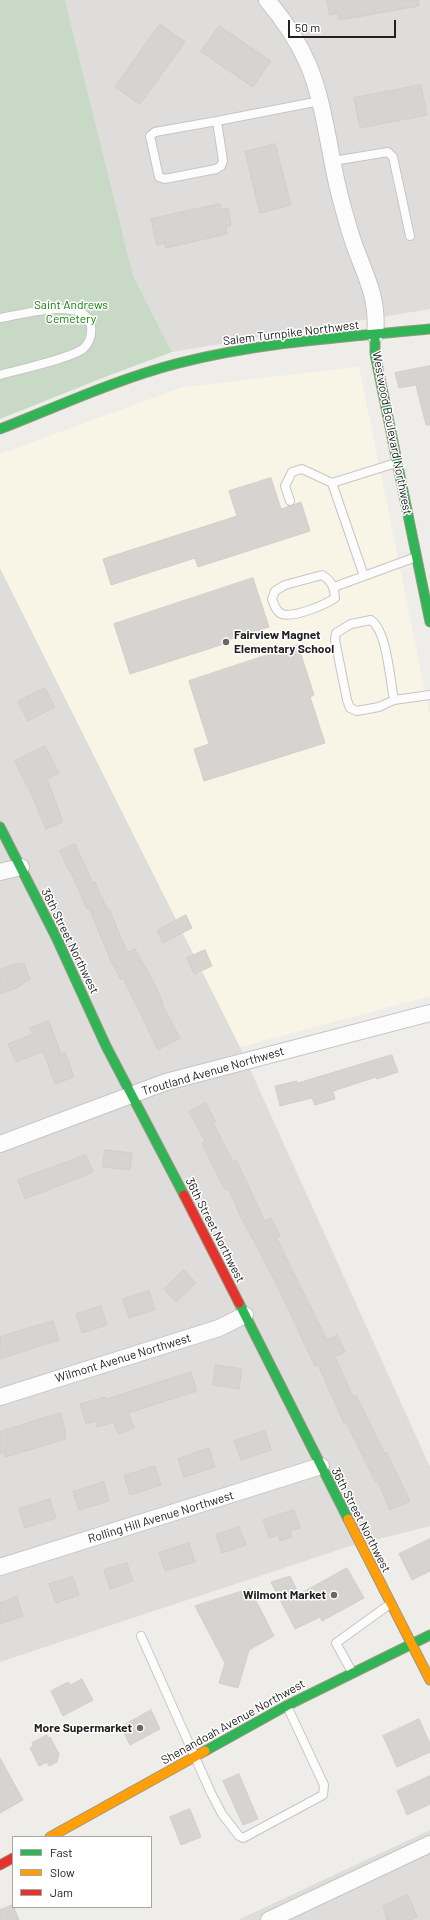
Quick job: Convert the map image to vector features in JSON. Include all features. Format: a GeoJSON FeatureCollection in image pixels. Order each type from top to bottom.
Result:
{"type":"FeatureCollection","features":[{"type":"Feature","properties":{"kind":"street","name":"Westwood Boulevard Northwest"},"geometry":{"type":"LineString","coordinates":[[267,0],[293,36],[308,65],[320,101],[341,200],[354,245],[376,304],[377,319],[375,354],[430,622]]}},
{"type":"Feature","properties":{"kind":"street","name":"Salem Turnpike Northwest"},"geometry":{"type":"LineString","coordinates":[[0,429],[127,379],[178,363],[272,345],[430,329]]}},
{"type":"Feature","properties":{"kind":"street","name":"36th Street Northwest"},"geometry":{"type":"LineString","coordinates":[[0,827],[56,937],[106,1046],[245,1315],[390,1604],[430,1680]]}},
{"type":"Feature","properties":{"kind":"street"},"geometry":{"type":"LineString","coordinates":[[0,872],[21,867]]}},
{"type":"Feature","properties":{"kind":"street","name":"Troutland Avenue Northwest"},"geometry":{"type":"LineString","coordinates":[[0,1144],[166,1082],[430,1013]]}},
{"type":"Feature","properties":{"kind":"street","name":"Wilmont Avenue Northwest"},"geometry":{"type":"LineString","coordinates":[[0,1397],[219,1328],[245,1315]]}},
{"type":"Feature","properties":{"kind":"street","name":"Rolling Hill Avenue Northwest"},"geometry":{"type":"LineString","coordinates":[[0,1567],[321,1466]]}},
{"type":"Feature","properties":{"kind":"street","name":"Shenandoah Avenue Northwest"},"geometry":{"type":"LineString","coordinates":[[52,1836],[286,1706],[352,1672],[430,1635]]}},
{"type":"Feature","properties":{"kind":"street"},"geometry":{"type":"LineString","coordinates":[[269,1920],[430,1844]]}},
{"type":"Feature","properties":{"kind":"street"},"geometry":{"type":"LineString","coordinates":[[0,1865],[12,1859]]}},
{"type":"Feature","properties":{"kind":"lane"},"geometry":{"type":"LineString","coordinates":[[217,121],[223,161],[221,166],[216,169],[165,179],[159,177],[150,136],[155,132],[320,101]]}},
{"type":"Feature","properties":{"kind":"lane"},"geometry":{"type":"LineString","coordinates":[[332,161],[388,152],[393,157],[410,236]]}},
{"type":"Feature","properties":{"kind":"lane"},"geometry":{"type":"LineString","coordinates":[[0,318],[54,308],[70,309],[82,312],[88,317],[92,331],[90,339],[84,348],[72,354],[0,375]]}},
{"type":"Feature","properties":{"kind":"lane"},"geometry":{"type":"LineString","coordinates":[[290,501],[285,486],[292,472],[302,469],[332,482],[398,463]]}},
{"type":"Feature","properties":{"kind":"lane"},"geometry":{"type":"LineString","coordinates":[[332,482],[364,576]]}},
{"type":"Feature","properties":{"kind":"lane"},"geometry":{"type":"LineString","coordinates":[[334,587],[417,557]]}},
{"type":"Feature","properties":{"kind":"lane"},"geometry":{"type":"LineString","coordinates":[[322,575],[328,579],[334,587],[335,598],[327,604],[299,613],[283,615],[278,612],[272,599],[275,591],[286,585],[322,575]]}},
{"type":"Feature","properties":{"kind":"lane"},"geometry":{"type":"LineString","coordinates":[[394,700],[383,638],[376,623],[371,620],[351,624],[336,633],[335,640],[347,700],[350,708],[357,712],[379,707],[394,700],[430,695]]}},
{"type":"Feature","properties":{"kind":"lane"},"geometry":{"type":"LineString","coordinates":[[352,1672],[336,1643],[390,1604]]}},
{"type":"Feature","properties":{"kind":"lane"},"geometry":{"type":"LineString","coordinates":[[141,1636],[222,1814],[239,1836],[243,1838],[320,1798],[323,1795],[324,1785],[286,1706]]}},
{"type":"Feature","properties":{"kind":"shaded area"},"geometry":{"type":"Polygon","coordinates":[[[65,0],[430,0],[430,309],[172,352],[133,275],[65,0]]]}},
{"type":"Feature","properties":{"kind":"shaded area","name":"Fairview Magnet Elementary School"},"geometry":{"type":"Polygon","coordinates":[[[359,367],[430,716],[430,996],[240,1047],[0,568],[0,454],[183,387],[359,367]]]}},
{"type":"Feature","properties":{"kind":"shaded area"},"geometry":{"type":"Polygon","coordinates":[[[0,568],[240,1047],[430,1467],[430,1526],[347,1547],[0,1662],[0,568]]]}},
{"type":"Feature","properties":{"kind":"shaded area"},"geometry":{"type":"Polygon","coordinates":[[[430,1830],[430,1920],[238,1920],[430,1830]]]}},
{"type":"Feature","properties":{"kind":"green space","name":"Saint Andrews Cemetery"},"geometry":{"type":"Polygon","coordinates":[[[0,0],[65,0],[133,275],[172,352],[0,419],[0,0]]]}},
{"type":"Feature","properties":{"kind":"building"},"geometry":{"type":"Polygon","coordinates":[[[327,0],[418,0],[419,6],[339,20],[338,13],[330,15],[327,0]]]}},
{"type":"Feature","properties":{"kind":"building"},"geometry":{"type":"Polygon","coordinates":[[[160,24],[185,42],[140,104],[115,87],[160,24]]]}},
{"type":"Feature","properties":{"kind":"building"},"geometry":{"type":"Polygon","coordinates":[[[219,26],[271,61],[253,87],[201,52],[219,26]]]}},
{"type":"Feature","properties":{"kind":"building"},"geometry":{"type":"Polygon","coordinates":[[[421,85],[427,115],[360,128],[354,98],[421,85]]]}},
{"type":"Feature","properties":{"kind":"building"},"geometry":{"type":"Polygon","coordinates":[[[275,144],[291,205],[260,213],[245,152],[275,144]]]}},
{"type":"Feature","properties":{"kind":"building"},"geometry":{"type":"Polygon","coordinates":[[[220,204],[221,209],[228,208],[231,225],[226,226],[227,234],[166,248],[164,243],[157,245],[151,219],[220,204]]]}},
{"type":"Feature","properties":{"kind":"building"},"geometry":{"type":"Polygon","coordinates":[[[430,366],[430,425],[426,425],[416,385],[399,388],[395,373],[430,366]]]}},
{"type":"Feature","properties":{"kind":"building"},"geometry":{"type":"Polygon","coordinates":[[[271,478],[281,509],[301,502],[310,531],[198,567],[195,558],[111,585],[103,559],[237,516],[229,491],[271,478]]]}},
{"type":"Feature","properties":{"kind":"building"},"geometry":{"type":"Polygon","coordinates":[[[253,578],[269,627],[230,639],[230,642],[130,674],[114,624],[253,578]]]}},
{"type":"Feature","properties":{"kind":"building"},"geometry":{"type":"Polygon","coordinates":[[[298,645],[314,695],[310,697],[325,743],[204,781],[194,749],[209,744],[189,681],[298,645]]]}},
{"type":"Feature","properties":{"kind":"building"},"geometry":{"type":"Polygon","coordinates":[[[45,688],[55,707],[28,721],[18,702],[45,688]]]}},
{"type":"Feature","properties":{"kind":"building"},"geometry":{"type":"Polygon","coordinates":[[[45,746],[59,773],[47,779],[63,822],[46,829],[29,788],[15,761],[45,746]]]}},
{"type":"Feature","properties":{"kind":"building"},"geometry":{"type":"Polygon","coordinates":[[[75,844],[93,883],[95,882],[107,909],[109,909],[127,952],[135,949],[154,983],[163,1003],[162,1004],[180,1038],[158,1050],[123,978],[121,980],[111,961],[89,908],[87,909],[60,851],[75,844]]]}},
{"type":"Feature","properties":{"kind":"building"},"geometry":{"type":"Polygon","coordinates":[[[186,915],[192,928],[163,943],[157,931],[186,915]]]}},
{"type":"Feature","properties":{"kind":"building"},"geometry":{"type":"Polygon","coordinates":[[[205,950],[212,966],[194,974],[187,958],[205,950]]]}},
{"type":"Feature","properties":{"kind":"building"},"geometry":{"type":"Polygon","coordinates":[[[19,963],[20,965],[24,963],[30,979],[19,987],[0,994],[0,970],[19,963]]]}},
{"type":"Feature","properties":{"kind":"building"},"geometry":{"type":"Polygon","coordinates":[[[49,1021],[61,1054],[65,1052],[74,1077],[55,1084],[43,1051],[16,1062],[8,1044],[33,1034],[30,1028],[49,1021]]]}},
{"type":"Feature","properties":{"kind":"building"},"geometry":{"type":"Polygon","coordinates":[[[392,1055],[398,1072],[377,1079],[376,1077],[333,1091],[335,1099],[315,1105],[312,1098],[280,1106],[275,1086],[297,1081],[297,1083],[392,1055]]]}},
{"type":"Feature","properties":{"kind":"building"},"geometry":{"type":"Polygon","coordinates":[[[206,1103],[216,1122],[213,1123],[233,1162],[236,1160],[265,1221],[271,1218],[280,1236],[276,1237],[327,1340],[337,1335],[345,1352],[335,1357],[353,1397],[356,1395],[384,1453],[386,1452],[410,1501],[390,1510],[377,1480],[375,1481],[346,1422],[344,1423],[318,1365],[315,1366],[274,1279],[241,1217],[228,1188],[225,1190],[202,1143],[205,1141],[189,1112],[206,1103]]]}},
{"type":"Feature","properties":{"kind":"building"},"geometry":{"type":"Polygon","coordinates":[[[105,1150],[132,1153],[130,1170],[103,1167],[105,1150]]]}},
{"type":"Feature","properties":{"kind":"building"},"geometry":{"type":"Polygon","coordinates":[[[86,1155],[93,1172],[25,1199],[18,1180],[86,1155]]]}},
{"type":"Feature","properties":{"kind":"building"},"geometry":{"type":"Polygon","coordinates":[[[184,1270],[196,1283],[176,1302],[164,1289],[184,1270]]]}},
{"type":"Feature","properties":{"kind":"building"},"geometry":{"type":"Polygon","coordinates":[[[149,1291],[155,1310],[129,1318],[123,1299],[149,1291]]]}},
{"type":"Feature","properties":{"kind":"building"},"geometry":{"type":"Polygon","coordinates":[[[101,1306],[107,1325],[82,1333],[76,1314],[101,1306]]]}},
{"type":"Feature","properties":{"kind":"building"},"geometry":{"type":"Polygon","coordinates":[[[53,1321],[59,1340],[0,1359],[0,1337],[53,1321]]]}},
{"type":"Feature","properties":{"kind":"building"},"geometry":{"type":"Polygon","coordinates":[[[216,1365],[242,1369],[239,1389],[213,1385],[216,1365]]]}},
{"type":"Feature","properties":{"kind":"building"},"geometry":{"type":"Polygon","coordinates":[[[191,1372],[197,1391],[128,1413],[134,1428],[118,1434],[114,1422],[97,1427],[96,1421],[86,1424],[80,1404],[105,1397],[106,1399],[191,1372]]]}},
{"type":"Feature","properties":{"kind":"building"},"geometry":{"type":"Polygon","coordinates":[[[60,1413],[66,1432],[64,1432],[66,1439],[5,1457],[4,1452],[0,1454],[0,1432],[60,1413]]]}},
{"type":"Feature","properties":{"kind":"building"},"geometry":{"type":"Polygon","coordinates":[[[265,1431],[271,1450],[241,1460],[234,1441],[265,1431]]]}},
{"type":"Feature","properties":{"kind":"building"},"geometry":{"type":"Polygon","coordinates":[[[209,1448],[215,1467],[184,1477],[178,1459],[209,1448]]]}},
{"type":"Feature","properties":{"kind":"building"},"geometry":{"type":"Polygon","coordinates":[[[155,1466],[161,1485],[130,1495],[124,1476],[155,1466]]]}},
{"type":"Feature","properties":{"kind":"building"},"geometry":{"type":"Polygon","coordinates":[[[104,1482],[109,1501],[79,1510],[73,1492],[104,1482]]]}},
{"type":"Feature","properties":{"kind":"building"},"geometry":{"type":"Polygon","coordinates":[[[50,1499],[56,1518],[25,1528],[19,1509],[50,1499]]]}},
{"type":"Feature","properties":{"kind":"building"},"geometry":{"type":"Polygon","coordinates":[[[294,1510],[300,1528],[290,1531],[292,1537],[280,1541],[278,1535],[269,1538],[263,1520],[294,1510]]]}},
{"type":"Feature","properties":{"kind":"building"},"geometry":{"type":"Polygon","coordinates":[[[239,1527],[246,1545],[222,1553],[216,1535],[239,1527]]]}},
{"type":"Feature","properties":{"kind":"building"},"geometry":{"type":"Polygon","coordinates":[[[430,1539],[430,1571],[412,1580],[399,1554],[430,1539]]]}},
{"type":"Feature","properties":{"kind":"building"},"geometry":{"type":"Polygon","coordinates":[[[189,1543],[195,1562],[165,1571],[159,1553],[189,1543]]]}},
{"type":"Feature","properties":{"kind":"building"},"geometry":{"type":"Polygon","coordinates":[[[127,1563],[133,1581],[110,1589],[104,1570],[127,1563]]]}},
{"type":"Feature","properties":{"kind":"building"},"geometry":{"type":"Polygon","coordinates":[[[347,1568],[364,1598],[322,1621],[320,1617],[295,1629],[271,1582],[290,1576],[299,1594],[347,1568]]]}},
{"type":"Feature","properties":{"kind":"building"},"geometry":{"type":"Polygon","coordinates":[[[73,1577],[79,1595],[56,1603],[49,1584],[73,1577]]]}},
{"type":"Feature","properties":{"kind":"building"},"geometry":{"type":"Polygon","coordinates":[[[250,1589],[274,1636],[249,1650],[238,1688],[219,1683],[225,1663],[195,1606],[250,1589]]]}},
{"type":"Feature","properties":{"kind":"building"},"geometry":{"type":"Polygon","coordinates":[[[17,1597],[23,1616],[0,1624],[0,1603],[17,1597]]]}},
{"type":"Feature","properties":{"kind":"building"},"geometry":{"type":"Polygon","coordinates":[[[82,1679],[93,1700],[63,1716],[51,1691],[69,1682],[70,1685],[82,1679]]]}},
{"type":"Feature","properties":{"kind":"building","name":"More Supermarket"},"geometry":{"type":"Polygon","coordinates":[[[151,1710],[160,1729],[130,1745],[121,1727],[151,1710]]]}},
{"type":"Feature","properties":{"kind":"building"},"geometry":{"type":"Polygon","coordinates":[[[419,1719],[430,1744],[430,1752],[397,1767],[383,1736],[419,1719]]]}},
{"type":"Feature","properties":{"kind":"building"},"geometry":{"type":"Polygon","coordinates":[[[47,1735],[48,1738],[50,1737],[59,1754],[57,1762],[49,1766],[47,1762],[39,1766],[30,1748],[33,1746],[32,1743],[47,1735]]]}},
{"type":"Feature","properties":{"kind":"building"},"geometry":{"type":"Polygon","coordinates":[[[0,1758],[23,1800],[0,1813],[0,1758]]]}},
{"type":"Feature","properties":{"kind":"building"},"geometry":{"type":"Polygon","coordinates":[[[239,1774],[258,1819],[243,1825],[223,1781],[239,1774]]]}},
{"type":"Feature","properties":{"kind":"building"},"geometry":{"type":"Polygon","coordinates":[[[430,1776],[430,1804],[407,1815],[397,1791],[430,1776]]]}},
{"type":"Feature","properties":{"kind":"building"},"geometry":{"type":"Polygon","coordinates":[[[190,1809],[201,1837],[181,1845],[170,1817],[190,1809]]]}},
{"type":"Feature","properties":{"kind":"building"},"geometry":{"type":"Polygon","coordinates":[[[408,1895],[417,1917],[409,1920],[387,1920],[383,1906],[408,1895]]]}},
{"type":"Feature","properties":{"kind":"building"},"geometry":{"type":"Polygon","coordinates":[[[12,1905],[19,1920],[0,1920],[0,1910],[12,1905]]]}},
{"type":"Feature","properties":{"kind":"traffic: fast"},"geometry":{"type":"LineString","coordinates":[[0,429],[88,393],[156,369],[179,363],[272,345],[430,329]]}},
{"type":"Feature","properties":{"kind":"traffic: fast"},"geometry":{"type":"LineString","coordinates":[[375,335],[375,354],[430,622]]}},
{"type":"Feature","properties":{"kind":"traffic: fast"},"geometry":{"type":"LineString","coordinates":[[0,827],[56,937],[106,1046],[184,1195]]}},
{"type":"Feature","properties":{"kind":"traffic: fast"},"geometry":{"type":"LineString","coordinates":[[239,1303],[348,1519]]}},
{"type":"Feature","properties":{"kind":"traffic: fast"},"geometry":{"type":"LineString","coordinates":[[205,1751],[286,1706],[430,1635]]}},
{"type":"Feature","properties":{"kind":"traffic: slow"},"geometry":{"type":"LineString","coordinates":[[348,1519],[430,1680]]}},
{"type":"Feature","properties":{"kind":"traffic: slow"},"geometry":{"type":"LineString","coordinates":[[52,1836],[205,1751]]}},
{"type":"Feature","properties":{"kind":"traffic: jam"},"geometry":{"type":"LineString","coordinates":[[184,1195],[239,1303]]}},
{"type":"Feature","properties":{"kind":"traffic: jam"},"geometry":{"type":"LineString","coordinates":[[0,1865],[12,1859]]}},
{"type":"Feature","properties":{"kind":"place","name":"Fairview Magnet Elementary School"},"geometry":{"type":"Point","coordinates":[226,642]}},
{"type":"Feature","properties":{"kind":"place","name":"Wilmont Market"},"geometry":{"type":"Point","coordinates":[334,1595]}},
{"type":"Feature","properties":{"kind":"place","name":"More Supermarket"},"geometry":{"type":"Point","coordinates":[140,1728]}}]}
